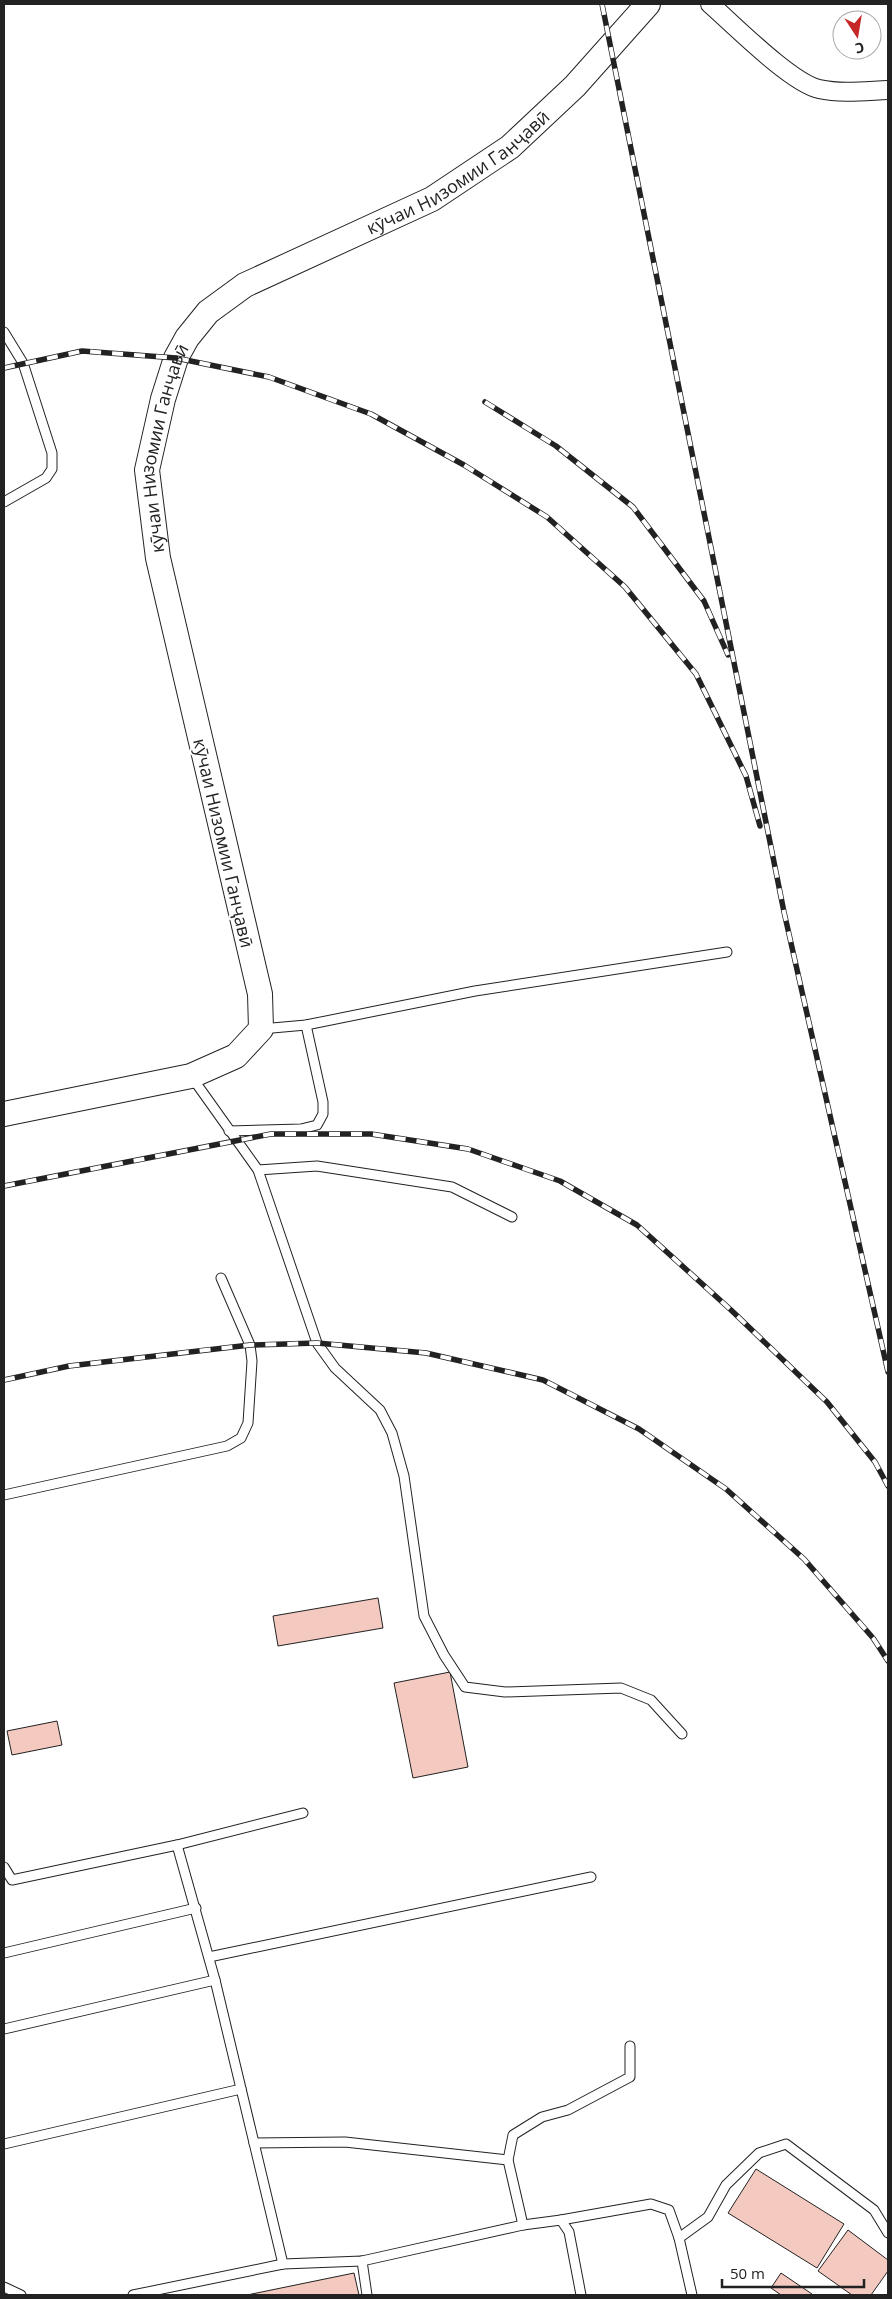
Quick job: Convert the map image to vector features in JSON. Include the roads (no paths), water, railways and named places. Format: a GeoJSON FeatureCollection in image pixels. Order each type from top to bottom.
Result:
{"type":"FeatureCollection","features":[{"type":"Feature","properties":{"kind":"main road","name":"кӯчаи Низомии Ганҷавӣ"},"geometry":{"type":"LineString","coordinates":[[261,1029],[260,994],[158,558],[147,470],[163,399],[176,358],[187,338],[208,312],[244,285],[432,199],[510,147],[576,86],[648,4]]}},
{"type":"Feature","properties":{"kind":"main road"},"geometry":{"type":"LineString","coordinates":[[4,1114],[191,1076],[236,1056],[261,1029]]}},
{"type":"Feature","properties":{"kind":"street"},"geometry":{"type":"LineString","coordinates":[[710,4],[790,74],[817,89],[842,92],[888,90]]}},
{"type":"Feature","properties":{"kind":"lane"},"geometry":{"type":"LineString","coordinates":[[4,332],[23,364],[52,453],[52,469],[46,478],[4,502]]}},
{"type":"Feature","properties":{"kind":"lane"},"geometry":{"type":"LineString","coordinates":[[261,1029],[306,1025],[475,991],[727,952]]}},
{"type":"Feature","properties":{"kind":"lane"},"geometry":{"type":"LineString","coordinates":[[229,1131],[301,1129],[317,1125],[323,1114],[323,1102],[306,1025]]}},
{"type":"Feature","properties":{"kind":"lane"},"geometry":{"type":"LineString","coordinates":[[191,1076],[258,1170],[318,1343],[335,1368],[380,1410],[392,1432],[404,1476],[424,1616],[444,1655],[466,1687],[506,1692],[621,1688],[650,1700],[682,1734]]}},
{"type":"Feature","properties":{"kind":"lane"},"geometry":{"type":"LineString","coordinates":[[258,1170],[317,1166],[452,1187],[512,1216]]}},
{"type":"Feature","properties":{"kind":"lane"},"geometry":{"type":"LineString","coordinates":[[4,1495],[227,1446],[241,1438],[248,1423],[252,1361],[250,1344],[221,1278]]}},
{"type":"Feature","properties":{"kind":"lane"},"geometry":{"type":"LineString","coordinates":[[4,1867],[8,1881],[177,1845],[303,1813]]}},
{"type":"Feature","properties":{"kind":"lane"},"geometry":{"type":"LineString","coordinates":[[177,1845],[215,1980],[284,2264]]}},
{"type":"Feature","properties":{"kind":"lane"},"geometry":{"type":"LineString","coordinates":[[209,1957],[590,1878]]}},
{"type":"Feature","properties":{"kind":"lane"},"geometry":{"type":"LineString","coordinates":[[4,1953],[196,1908]]}},
{"type":"Feature","properties":{"kind":"lane"},"geometry":{"type":"LineString","coordinates":[[4,2029],[215,1980]]}},
{"type":"Feature","properties":{"kind":"lane"},"geometry":{"type":"LineString","coordinates":[[523,2225],[508,2160],[513,2135],[542,2118],[568,2110],[630,2077],[630,2046]]}},
{"type":"Feature","properties":{"kind":"lane"},"geometry":{"type":"LineString","coordinates":[[4,2144],[241,2090]]}},
{"type":"Feature","properties":{"kind":"lane"},"geometry":{"type":"LineString","coordinates":[[254,2143],[345,2142],[508,2160]]}},
{"type":"Feature","properties":{"kind":"lane"},"geometry":{"type":"LineString","coordinates":[[679,2238],[708,2217],[726,2185],[759,2153],[786,2144],[874,2210],[888,2232]]}},
{"type":"Feature","properties":{"kind":"lane"},"geometry":{"type":"LineString","coordinates":[[134,2295],[284,2264],[362,2261],[523,2225],[651,2204],[668,2210],[679,2238],[692,2295]]}},
{"type":"Feature","properties":{"kind":"lane"},"geometry":{"type":"LineString","coordinates":[[561,2220],[569,2232],[582,2295]]}},
{"type":"Feature","properties":{"kind":"lane"},"geometry":{"type":"LineString","coordinates":[[362,2261],[367,2295]]}},
{"type":"Feature","properties":{"kind":"lane"},"geometry":{"type":"LineString","coordinates":[[4,2288],[21,2295]]}},
{"type":"Feature","properties":{"kind":"railway"},"geometry":{"type":"LineString","coordinates":[[602,4],[784,912],[888,1372]]}},
{"type":"Feature","properties":{"kind":"railway"},"geometry":{"type":"LineString","coordinates":[[4,368],[82,351],[176,358],[269,377],[371,414],[464,465],[547,517],[625,587],[696,674],[746,776],[760,826]]}},
{"type":"Feature","properties":{"kind":"railway"},"geometry":{"type":"LineString","coordinates":[[485,402],[556,446],[633,507],[704,601],[728,655]]}},
{"type":"Feature","properties":{"kind":"railway"},"geometry":{"type":"LineString","coordinates":[[4,1186],[271,1134],[371,1134],[468,1149],[560,1181],[637,1225],[731,1310],[827,1402],[875,1462],[888,1486]]}},
{"type":"Feature","properties":{"kind":"railway"},"geometry":{"type":"LineString","coordinates":[[4,1380],[69,1366],[250,1345],[317,1343],[426,1353],[543,1380],[639,1429],[726,1489],[804,1559],[873,1638],[888,1661]]}}]}
